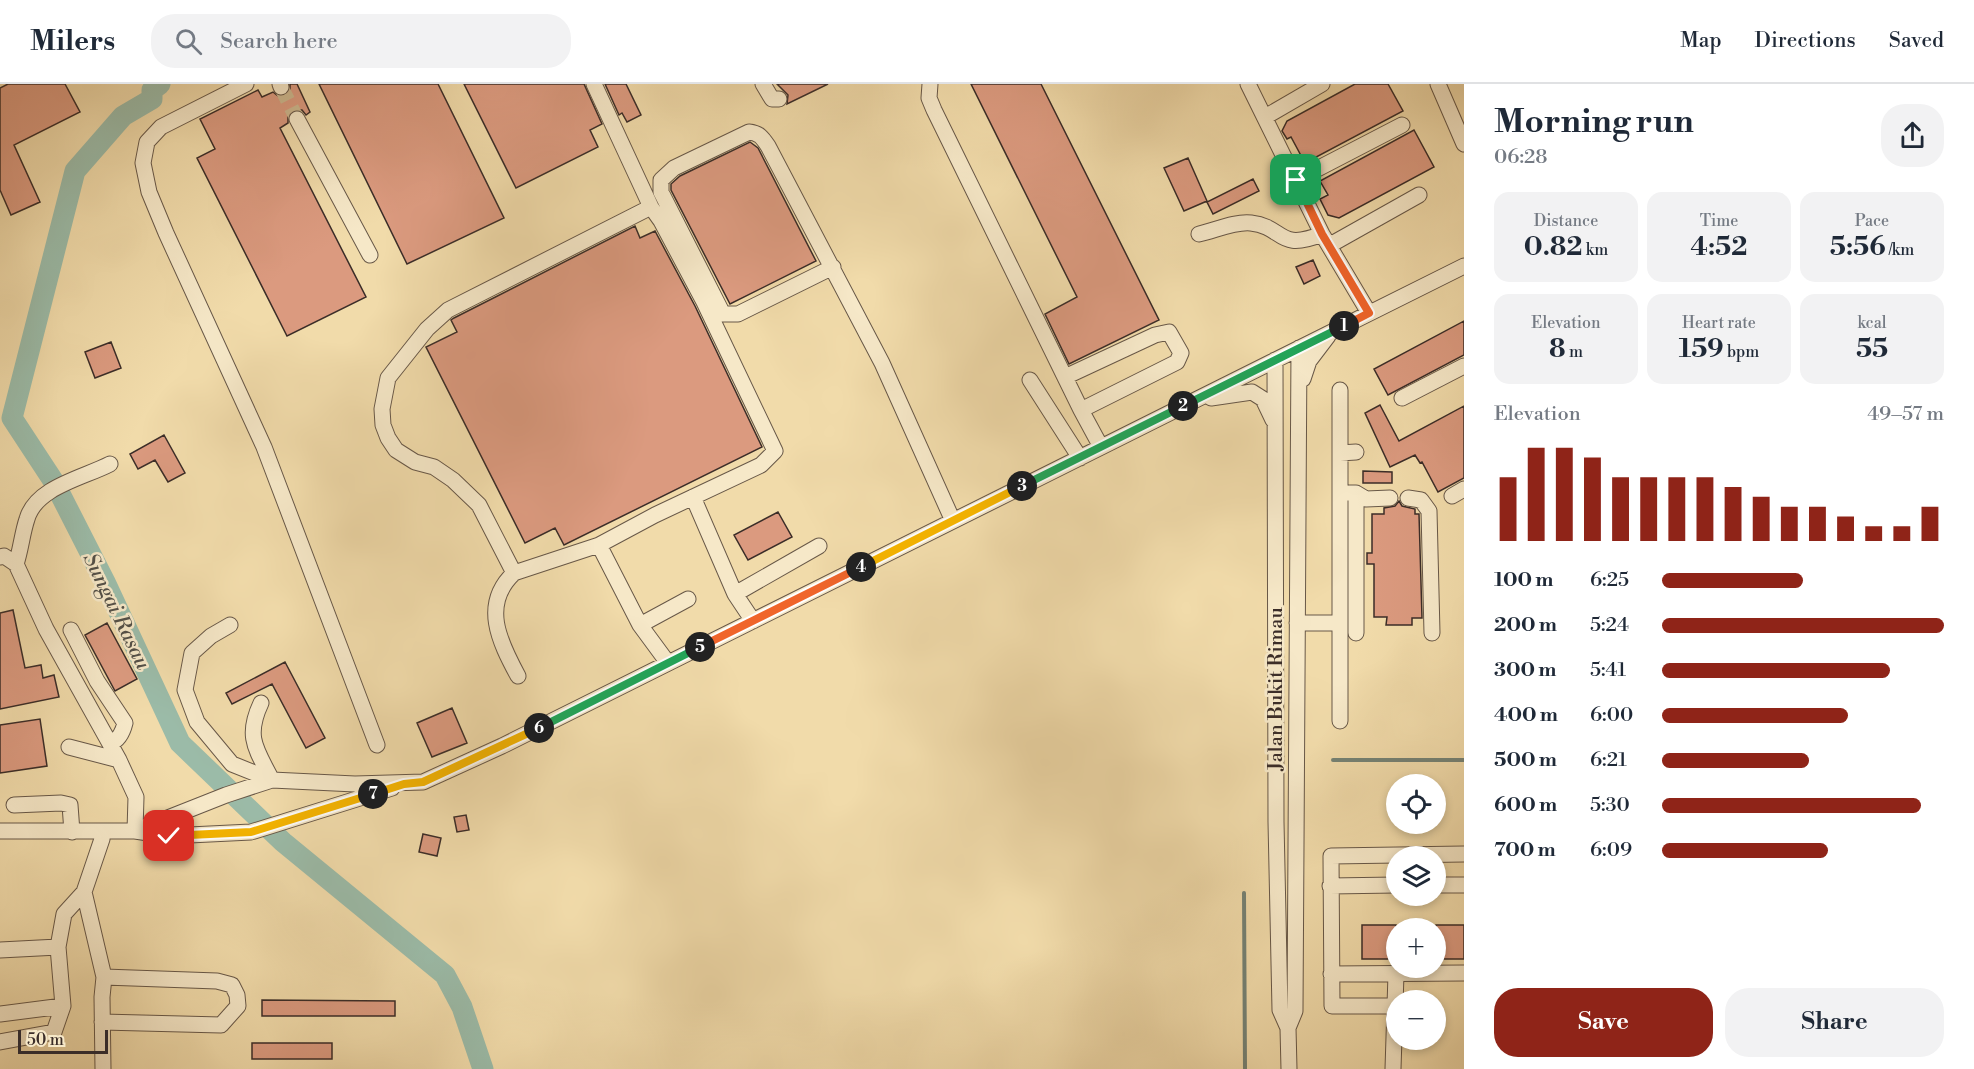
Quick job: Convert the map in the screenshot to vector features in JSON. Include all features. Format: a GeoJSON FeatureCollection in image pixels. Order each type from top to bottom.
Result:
{"type":"FeatureCollection","features":[{"type":"Feature","properties":{"kind":"street"},"geometry":{"type":"LineString","coordinates":[[246,84],[161,127],[147,142],[143,163],[149,192],[166,233],[264,447],[377,745]]}},
{"type":"Feature","properties":{"kind":"street"},"geometry":{"type":"LineString","coordinates":[[518,676],[502,646],[495,607],[501,588],[514,573],[599,545],[761,465],[772,456],[775,447],[704,302],[651,207],[594,84]]}},
{"type":"Feature","properties":{"kind":"street"},"geometry":{"type":"LineString","coordinates":[[763,84],[772,99],[779,99]]}},
{"type":"Feature","properties":{"kind":"street"},"geometry":{"type":"LineString","coordinates":[[930,84],[929,98],[934,110],[1101,447]]}},
{"type":"Feature","properties":{"kind":"street"},"geometry":{"type":"LineString","coordinates":[[1248,84],[1326,240],[1369,313]]}},
{"type":"Feature","properties":{"kind":"street"},"geometry":{"type":"LineString","coordinates":[[1265,117],[1322,84]]}},
{"type":"Feature","properties":{"kind":"street"},"geometry":{"type":"LineString","coordinates":[[1438,84],[1460,123],[1464,144]]}},
{"type":"Feature","properties":{"kind":"street"},"geometry":{"type":"LineString","coordinates":[[297,119],[370,255]]}},
{"type":"Feature","properties":{"kind":"street"},"geometry":{"type":"LineString","coordinates":[[1296,180],[1402,125]]}},
{"type":"Feature","properties":{"kind":"street"},"geometry":{"type":"LineString","coordinates":[[833,267],[738,314],[723,314],[662,192],[661,180],[674,168],[721,144],[749,132],[758,133],[768,146],[833,267],[882,363],[953,521]]}},
{"type":"Feature","properties":{"kind":"street"},"geometry":{"type":"LineString","coordinates":[[1199,234],[1248,222],[1265,226],[1286,240],[1326,240],[1419,195]]}},
{"type":"Feature","properties":{"kind":"street"},"geometry":{"type":"LineString","coordinates":[[514,573],[479,505],[453,480],[434,467],[415,462],[396,450],[388,438],[383,425],[382,409],[388,378],[427,329],[448,310],[651,207]]}},
{"type":"Feature","properties":{"kind":"street"},"geometry":{"type":"LineString","coordinates":[[230,625],[211,636],[192,652],[185,690],[197,722],[232,764],[272,780],[404,784],[423,782],[753,621],[1464,266]]}},
{"type":"Feature","properties":{"kind":"street"},"geometry":{"type":"LineString","coordinates":[[1065,377],[1155,334],[1169,332],[1181,353],[1177,362],[1081,410]]}},
{"type":"Feature","properties":{"kind":"street"},"geometry":{"type":"LineString","coordinates":[[1298,424],[1306,368],[1332,332]]}},
{"type":"Feature","properties":{"kind":"street","name":"Jalan Bukit Rimau"},"geometry":{"type":"LineString","coordinates":[[1289,1069],[1288,1028],[1294,1011],[1299,348]]}},
{"type":"Feature","properties":{"kind":"street","name":"Jalan Bukit Rimau"},"geometry":{"type":"LineString","coordinates":[[1275,360],[1274,645],[1277,893],[1280,1010],[1288,1028]]}},
{"type":"Feature","properties":{"kind":"street"},"geometry":{"type":"LineString","coordinates":[[1402,398],[1464,366]]}},
{"type":"Feature","properties":{"kind":"street"},"geometry":{"type":"LineString","coordinates":[[1030,380],[1080,458]]}},
{"type":"Feature","properties":{"kind":"street"},"geometry":{"type":"LineString","coordinates":[[1340,390],[1340,721]]}},
{"type":"Feature","properties":{"kind":"street"},"geometry":{"type":"LineString","coordinates":[[1191,402],[1252,392],[1263,399],[1276,429]]}},
{"type":"Feature","properties":{"kind":"street"},"geometry":{"type":"LineString","coordinates":[[1340,453],[1356,452]]}},
{"type":"Feature","properties":{"kind":"street"},"geometry":{"type":"LineString","coordinates":[[110,464],[40,497],[32,508],[16,564],[39,632],[111,743],[136,797],[135,831]]}},
{"type":"Feature","properties":{"kind":"street"},"geometry":{"type":"LineString","coordinates":[[1340,493],[1356,493],[1366,499],[1390,498]]}},
{"type":"Feature","properties":{"kind":"street"},"geometry":{"type":"LineString","coordinates":[[1356,493],[1356,633]]}},
{"type":"Feature","properties":{"kind":"street"},"geometry":{"type":"LineString","coordinates":[[693,497],[735,594],[753,621]]}},
{"type":"Feature","properties":{"kind":"street"},"geometry":{"type":"LineString","coordinates":[[1408,498],[1421,500],[1429,511],[1432,633]]}},
{"type":"Feature","properties":{"kind":"street"},"geometry":{"type":"LineString","coordinates":[[599,545],[640,626],[668,663]]}},
{"type":"Feature","properties":{"kind":"street"},"geometry":{"type":"LineString","coordinates":[[735,594],[819,546]]}},
{"type":"Feature","properties":{"kind":"street"},"geometry":{"type":"LineString","coordinates":[[0,557],[4,556],[16,564]]}},
{"type":"Feature","properties":{"kind":"street"},"geometry":{"type":"LineString","coordinates":[[640,626],[688,599]]}},
{"type":"Feature","properties":{"kind":"street"},"geometry":{"type":"LineString","coordinates":[[1297,623],[1340,623]]}},
{"type":"Feature","properties":{"kind":"street"},"geometry":{"type":"LineString","coordinates":[[71,630],[97,681],[125,723],[115,742],[111,743]]}},
{"type":"Feature","properties":{"kind":"street"},"geometry":{"type":"LineString","coordinates":[[261,703],[252,722],[252,738],[272,780]]}},
{"type":"Feature","properties":{"kind":"street"},"geometry":{"type":"LineString","coordinates":[[69,747],[119,760]]}},
{"type":"Feature","properties":{"kind":"street"},"geometry":{"type":"LineString","coordinates":[[135,831],[226,795],[272,780]]}},
{"type":"Feature","properties":{"kind":"street"},"geometry":{"type":"LineString","coordinates":[[0,831],[135,831],[169,836],[251,832],[404,784]]}},
{"type":"Feature","properties":{"kind":"street"},"geometry":{"type":"LineString","coordinates":[[14,805],[61,803],[70,805],[72,831]]}},
{"type":"Feature","properties":{"kind":"street"},"geometry":{"type":"LineString","coordinates":[[0,1042],[54,1032],[63,1006],[58,947],[64,914],[84,892],[103,831]]}},
{"type":"Feature","properties":{"kind":"street"},"geometry":{"type":"LineString","coordinates":[[1386,1006],[1332,1006],[1329,860],[1331,856],[1337,854],[1464,854]]}},
{"type":"Feature","properties":{"kind":"street"},"geometry":{"type":"LineString","coordinates":[[1330,886],[1386,885]]}},
{"type":"Feature","properties":{"kind":"street"},"geometry":{"type":"LineString","coordinates":[[1446,885],[1464,885]]}},
{"type":"Feature","properties":{"kind":"street"},"geometry":{"type":"LineString","coordinates":[[84,892],[104,977],[103,1069]]}},
{"type":"Feature","properties":{"kind":"street"},"geometry":{"type":"LineString","coordinates":[[0,950],[58,947]]}},
{"type":"Feature","properties":{"kind":"street"},"geometry":{"type":"LineString","coordinates":[[1331,974],[1386,974]]}},
{"type":"Feature","properties":{"kind":"street"},"geometry":{"type":"LineString","coordinates":[[1446,974],[1464,974]]}},
{"type":"Feature","properties":{"kind":"street"},"geometry":{"type":"LineString","coordinates":[[102,1022],[221,1025],[237,1006],[237,995],[232,985],[217,981],[104,977]]}},
{"type":"Feature","properties":{"kind":"street"},"geometry":{"type":"LineString","coordinates":[[0,1014],[63,1006]]}},
{"type":"Feature","properties":{"kind":"street"},"geometry":{"type":"LineString","coordinates":[[1393,1069],[1394,1050]]}},
{"type":"Feature","properties":{"kind":"building"},"geometry":{"type":"Polygon","coordinates":[[[8,84],[65,84],[80,112],[14,145],[40,202],[11,215],[0,190],[0,88],[8,84]]]}},
{"type":"Feature","properties":{"kind":"building"},"geometry":{"type":"Polygon","coordinates":[[[290,84],[297,84],[310,112],[306,115],[302,110],[293,110],[288,114],[288,123],[280,128],[366,297],[287,336],[197,158],[215,149],[200,119],[258,90],[262,97],[273,92],[278,96],[285,96],[290,90],[290,84]]]}},
{"type":"Feature","properties":{"kind":"building"},"geometry":{"type":"Polygon","coordinates":[[[319,84],[438,84],[504,218],[407,264],[319,84]]]}},
{"type":"Feature","properties":{"kind":"building"},"geometry":{"type":"Polygon","coordinates":[[[464,84],[584,84],[602,124],[590,130],[598,147],[516,188],[464,84]]]}},
{"type":"Feature","properties":{"kind":"building"},"geometry":{"type":"Polygon","coordinates":[[[605,84],[626,84],[641,115],[627,122],[622,113],[619,115],[605,84]]]}},
{"type":"Feature","properties":{"kind":"building"},"geometry":{"type":"Polygon","coordinates":[[[777,84],[828,84],[787,104],[788,95],[777,84]]]}},
{"type":"Feature","properties":{"kind":"building"},"geometry":{"type":"Polygon","coordinates":[[[971,84],[1041,84],[1159,320],[1069,364],[1045,314],[1077,297],[971,84]]]}},
{"type":"Feature","properties":{"kind":"building"},"geometry":{"type":"Polygon","coordinates":[[[1355,84],[1388,84],[1403,111],[1305,163],[1291,137],[1287,139],[1282,131],[1287,121],[1355,84]]]}},
{"type":"Feature","properties":{"kind":"building"},"geometry":{"type":"Polygon","coordinates":[[[1414,130],[1434,167],[1339,218],[1328,215],[1320,199],[1328,195],[1320,181],[1414,130]]]}},
{"type":"Feature","properties":{"kind":"building"},"geometry":{"type":"Polygon","coordinates":[[[750,142],[758,148],[816,261],[730,304],[671,190],[671,184],[680,176],[750,142]]]}},
{"type":"Feature","properties":{"kind":"building"},"geometry":{"type":"Polygon","coordinates":[[[1188,158],[1207,201],[1184,211],[1164,168],[1188,158]]]}},
{"type":"Feature","properties":{"kind":"building"},"geometry":{"type":"Polygon","coordinates":[[[1253,179],[1259,191],[1213,214],[1207,202],[1253,179]]]}},
{"type":"Feature","properties":{"kind":"building"},"geometry":{"type":"Polygon","coordinates":[[[635,226],[640,238],[655,231],[695,306],[762,447],[564,545],[555,528],[525,543],[426,347],[457,332],[451,320],[454,318],[635,226]]]}},
{"type":"Feature","properties":{"kind":"building"},"geometry":{"type":"Polygon","coordinates":[[[1313,260],[1320,276],[1304,284],[1296,267],[1313,260]]]}},
{"type":"Feature","properties":{"kind":"building"},"geometry":{"type":"Polygon","coordinates":[[[1464,321],[1464,355],[1388,395],[1374,369],[1464,321]]]}},
{"type":"Feature","properties":{"kind":"building"},"geometry":{"type":"Polygon","coordinates":[[[111,342],[121,368],[95,378],[85,352],[111,342]]]}},
{"type":"Feature","properties":{"kind":"building"},"geometry":{"type":"Polygon","coordinates":[[[1380,405],[1399,441],[1464,406],[1464,478],[1438,492],[1422,462],[1420,463],[1415,455],[1390,467],[1365,413],[1380,405]]]}},
{"type":"Feature","properties":{"kind":"building"},"geometry":{"type":"Polygon","coordinates":[[[164,435],[185,473],[168,482],[155,460],[138,469],[130,454],[164,435]]]}},
{"type":"Feature","properties":{"kind":"building"},"geometry":{"type":"Polygon","coordinates":[[[1363,471],[1392,472],[1392,483],[1363,483],[1363,471]]]}},
{"type":"Feature","properties":{"kind":"building"},"geometry":{"type":"Polygon","coordinates":[[[1399,501],[1402,506],[1415,509],[1415,514],[1419,514],[1422,618],[1412,618],[1412,625],[1386,625],[1387,617],[1374,617],[1374,564],[1367,564],[1367,553],[1372,553],[1372,514],[1384,514],[1384,508],[1395,506],[1399,501]]]}},
{"type":"Feature","properties":{"kind":"building"},"geometry":{"type":"Polygon","coordinates":[[[778,512],[792,537],[748,560],[734,535],[778,512]]]}},
{"type":"Feature","properties":{"kind":"building"},"geometry":{"type":"Polygon","coordinates":[[[13,610],[25,668],[41,665],[43,678],[54,675],[59,697],[0,709],[0,613],[13,610]]]}},
{"type":"Feature","properties":{"kind":"building"},"geometry":{"type":"Polygon","coordinates":[[[107,623],[137,679],[115,691],[85,635],[107,623]]]}},
{"type":"Feature","properties":{"kind":"building"},"geometry":{"type":"Polygon","coordinates":[[[285,662],[325,738],[306,748],[272,684],[232,704],[226,693],[285,662]]]}},
{"type":"Feature","properties":{"kind":"building"},"geometry":{"type":"Polygon","coordinates":[[[452,708],[467,743],[432,757],[417,723],[452,708]]]}},
{"type":"Feature","properties":{"kind":"building"},"geometry":{"type":"Polygon","coordinates":[[[40,719],[47,766],[0,773],[0,725],[40,719]]]}},
{"type":"Feature","properties":{"kind":"building"},"geometry":{"type":"Polygon","coordinates":[[[466,815],[469,830],[457,832],[454,817],[466,815]]]}},
{"type":"Feature","properties":{"kind":"building"},"geometry":{"type":"Polygon","coordinates":[[[423,834],[441,838],[437,856],[419,852],[423,834]]]}},
{"type":"Feature","properties":{"kind":"building"},"geometry":{"type":"Polygon","coordinates":[[[1362,925],[1386,925],[1386,959],[1362,959],[1362,925]]]}},
{"type":"Feature","properties":{"kind":"building"},"geometry":{"type":"Polygon","coordinates":[[[1446,925],[1464,925],[1464,959],[1446,959],[1446,925]]]}},
{"type":"Feature","properties":{"kind":"building"},"geometry":{"type":"Polygon","coordinates":[[[262,1000],[395,1001],[395,1016],[262,1016],[262,1000]]]}},
{"type":"Feature","properties":{"kind":"building"},"geometry":{"type":"Polygon","coordinates":[[[252,1043],[332,1043],[332,1059],[252,1059],[252,1043]]]}},
{"type":"Feature","properties":{"kind":"waterway","name":"Sungai Rasau"},"geometry":{"type":"LineString","coordinates":[[160,84],[152,90],[152,99],[123,116],[75,171],[12,418],[54,482],[105,582],[180,743],[283,842],[445,975],[462,1007],[483,1069]]}},
{"type":"Feature","properties":{"kind":"waterway"},"geometry":{"type":"LineString","coordinates":[[1333,760],[1464,760]]}},
{"type":"Feature","properties":{"kind":"waterway"},"geometry":{"type":"LineString","coordinates":[[1244,893],[1245,1069]]}},
{"type":"Feature","properties":{"kind":"tunnel"},"geometry":{"type":"LineString","coordinates":[[281,87],[297,119]]}},
{"type":"Feature","properties":{"kind":"route"},"geometry":{"type":"LineString","coordinates":[[169,836],[251,832],[340,806],[404,784],[423,782],[502,746],[1369,313],[1322,234],[1296,180]]}}]}
